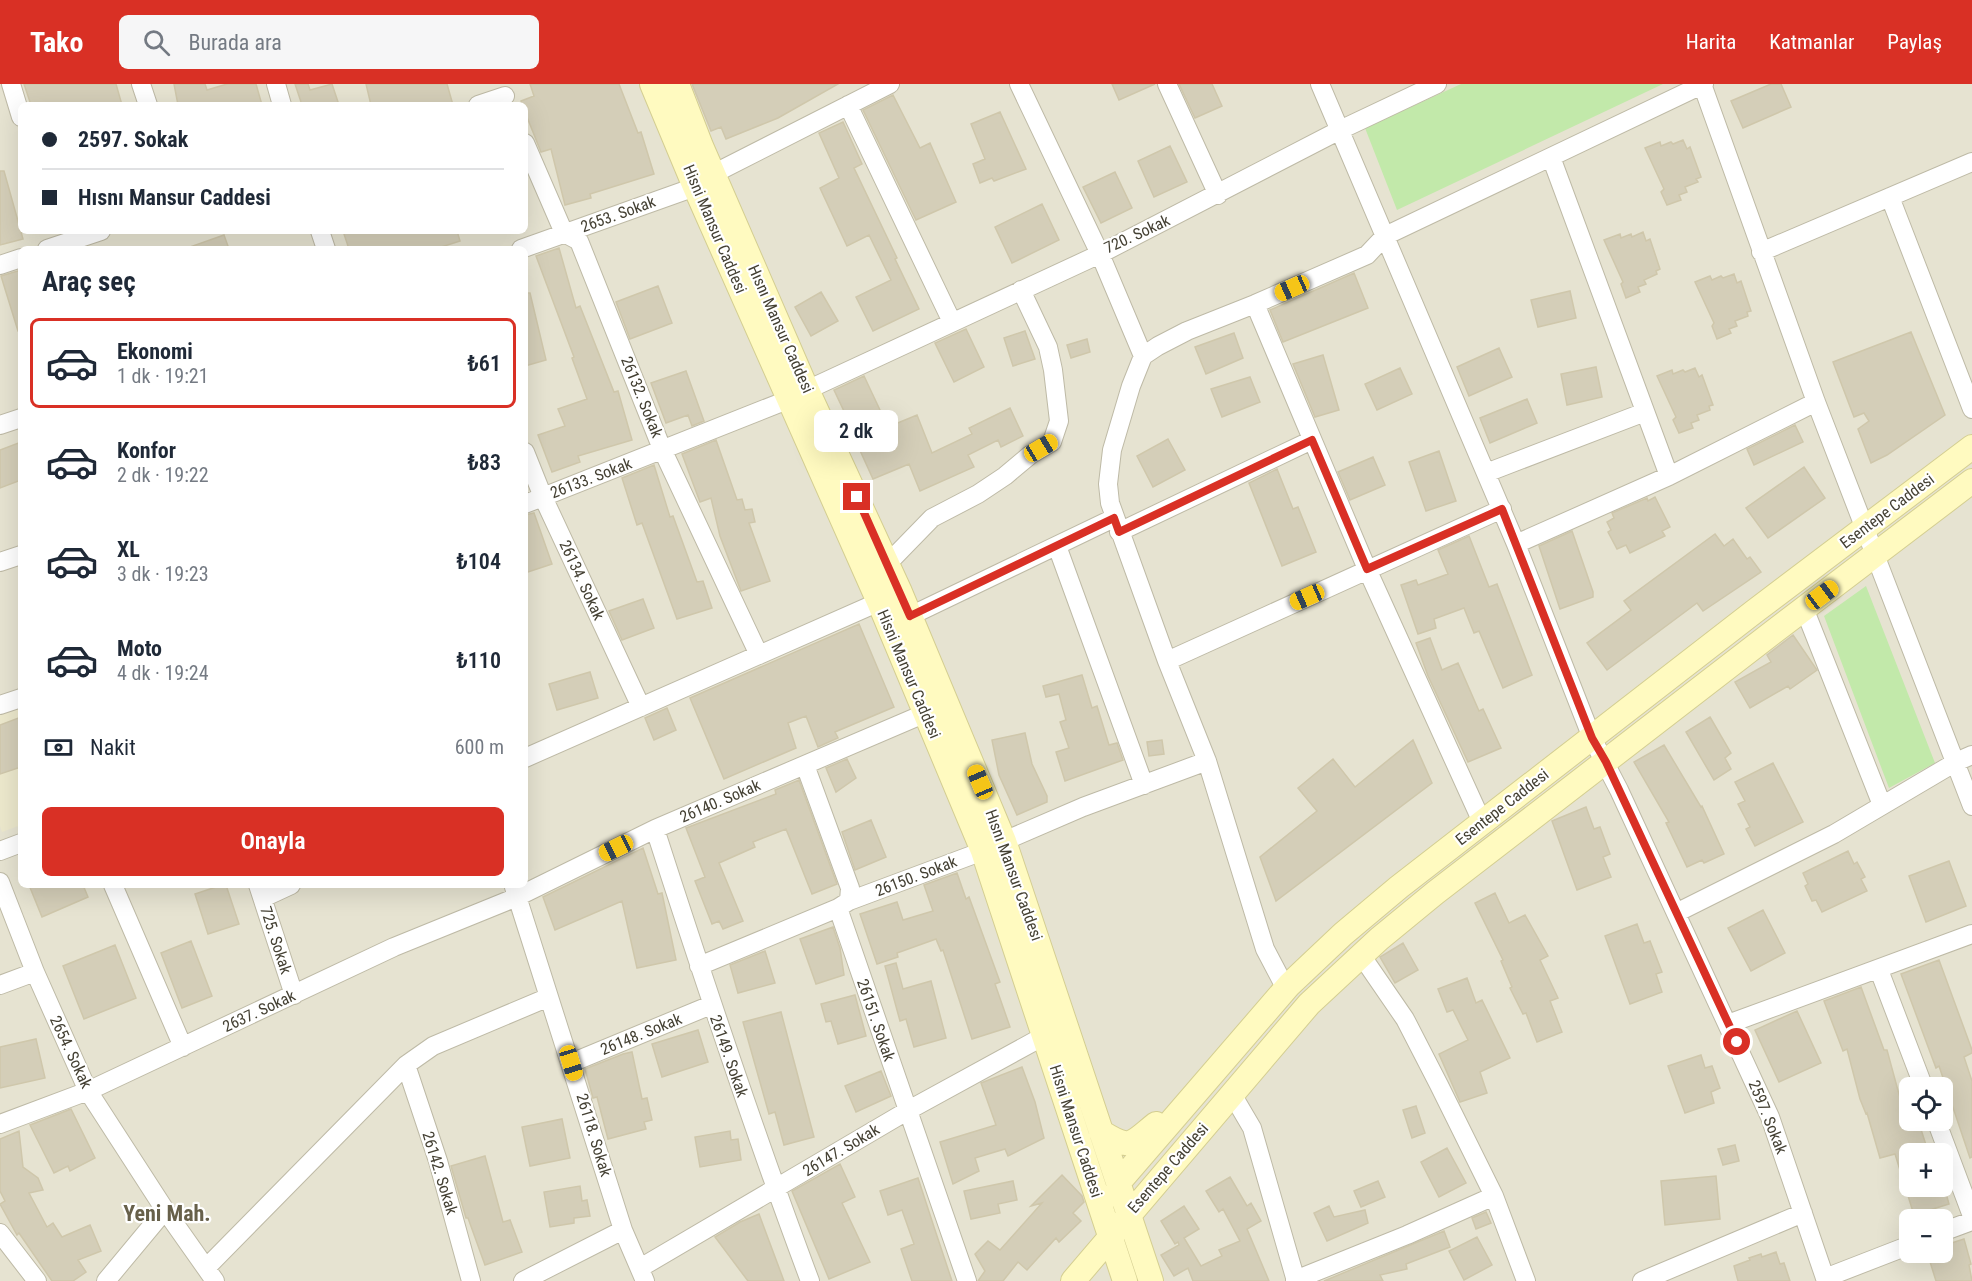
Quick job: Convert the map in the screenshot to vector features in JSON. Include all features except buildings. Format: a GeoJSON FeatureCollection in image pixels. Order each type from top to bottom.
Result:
{"type":"FeatureCollection","features":[{"type":"Feature","properties":{"kind":"main road","name":"Hisni Mansur Caddesi"},"geometry":{"type":"LineString","coordinates":[[652,84],[704,180],[799,394],[879,602],[926,714],[993,846],[1044,1036],[1125,1281]]}},
{"type":"Feature","properties":{"kind":"main road"},"geometry":{"type":"LineString","coordinates":[[677,84],[704,180]]}},
{"type":"Feature","properties":{"kind":"main road","name":"Hısnı Mansur Caddesi"},"geometry":{"type":"LineString","coordinates":[[799,394],[886,562],[910,616],[1130,1212],[1151,1281]]}},
{"type":"Feature","properties":{"kind":"main road","name":"Esentepe Caddesi"},"geometry":{"type":"LineString","coordinates":[[1110,1236],[1119,1182],[1286,989],[1324,951],[1367,913],[1482,822],[1972,447]]}},
{"type":"Feature","properties":{"kind":"main road","name":"Esentepe Caddesi"},"geometry":{"type":"LineString","coordinates":[[1073,1281],[1309,1004],[1361,955],[1435,893],[1972,481]]}},
{"type":"Feature","properties":{"kind":"main road"},"geometry":{"type":"LineString","coordinates":[[1101,1132],[1118,1143],[1134,1142],[1200,1088]]}},
{"type":"Feature","properties":{"kind":"street"},"geometry":{"type":"LineString","coordinates":[[141,84],[147,102]]}},
{"type":"Feature","properties":{"kind":"street"},"geometry":{"type":"LineString","coordinates":[[276,84],[281,102]]}},
{"type":"Feature","properties":{"kind":"street","name":"2653. Sokak"},"geometry":{"type":"LineString","coordinates":[[528,246],[704,180],[890,84]]}},
{"type":"Feature","properties":{"kind":"street","name":"720. Sokak"},"geometry":{"type":"LineString","coordinates":[[1019,84],[1100,254],[1340,130],[1437,84]]}},
{"type":"Feature","properties":{"kind":"street"},"geometry":{"type":"LineString","coordinates":[[1167,84],[1218,195]]}},
{"type":"Feature","properties":{"kind":"street","name":"2597. Sokak"},"geometry":{"type":"LineString","coordinates":[[1320,84],[1502,509],[1592,738],[1606,762],[1677,913],[1770,1117],[1825,1280]]}},
{"type":"Feature","properties":{"kind":"street"},"geometry":{"type":"LineString","coordinates":[[1286,989],[1265,949],[1207,761],[1116,525],[1108,484],[1110,464],[1131,386],[1143,356],[1187,331],[1367,255],[1385,236],[1703,84],[1761,252],[1874,555],[1964,759],[1972,806]]}},
{"type":"Feature","properties":{"kind":"street"},"geometry":{"type":"LineString","coordinates":[[9,94],[18,111]]}},
{"type":"Feature","properties":{"kind":"street"},"geometry":{"type":"LineString","coordinates":[[486,102],[504,95]]}},
{"type":"Feature","properties":{"kind":"street"},"geometry":{"type":"LineString","coordinates":[[848,105],[952,322]]}},
{"type":"Feature","properties":{"kind":"street","name":"26132. Sokak"},"geometry":{"type":"LineString","coordinates":[[528,150],[564,233],[579,242],[662,449],[759,655]]}},
{"type":"Feature","properties":{"kind":"street"},"geometry":{"type":"LineString","coordinates":[[1551,157],[1669,476]]}},
{"type":"Feature","properties":{"kind":"street"},"geometry":{"type":"LineString","coordinates":[[1761,252],[1972,162]]}},
{"type":"Feature","properties":{"kind":"street"},"geometry":{"type":"LineString","coordinates":[[1890,197],[1972,409]]}},
{"type":"Feature","properties":{"kind":"street"},"geometry":{"type":"LineString","coordinates":[[53,244],[90,234]]}},
{"type":"Feature","properties":{"kind":"street"},"geometry":{"type":"LineString","coordinates":[[1100,254],[1143,356]]}},
{"type":"Feature","properties":{"kind":"street","name":"26133. Sokak"},"geometry":{"type":"LineString","coordinates":[[528,503],[799,394],[1100,254]]}},
{"type":"Feature","properties":{"kind":"street"},"geometry":{"type":"LineString","coordinates":[[0,265],[18,259]]}},
{"type":"Feature","properties":{"kind":"street"},"geometry":{"type":"LineString","coordinates":[[886,562],[895,556],[932,518],[978,495],[1030,455],[1052,442],[1059,421],[1053,370],[1048,348],[1021,290]]}},
{"type":"Feature","properties":{"kind":"street"},"geometry":{"type":"LineString","coordinates":[[1255,304],[1367,569],[1482,822]]}},
{"type":"Feature","properties":{"kind":"street"},"geometry":{"type":"LineString","coordinates":[[1516,544],[1669,476],[1816,402]]}},
{"type":"Feature","properties":{"kind":"street"},"geometry":{"type":"LineString","coordinates":[[1486,473],[1645,412]]}},
{"type":"Feature","properties":{"kind":"street"},"geometry":{"type":"LineString","coordinates":[[0,425],[18,419]]}},
{"type":"Feature","properties":{"kind":"street"},"geometry":{"type":"LineString","coordinates":[[910,616],[1057,546],[1116,525],[1312,440]]}},
{"type":"Feature","properties":{"kind":"street","name":"26134. Sokak"},"geometry":{"type":"LineString","coordinates":[[528,460],[543,497],[641,707]]}},
{"type":"Feature","properties":{"kind":"street"},"geometry":{"type":"LineString","coordinates":[[1167,661],[1502,509]]}},
{"type":"Feature","properties":{"kind":"street"},"geometry":{"type":"LineString","coordinates":[[1057,546],[1144,785]]}},
{"type":"Feature","properties":{"kind":"street"},"geometry":{"type":"LineString","coordinates":[[0,562],[18,556]]}},
{"type":"Feature","properties":{"kind":"street"},"geometry":{"type":"LineString","coordinates":[[528,757],[879,602]]}},
{"type":"Feature","properties":{"kind":"street"},"geometry":{"type":"LineString","coordinates":[[1804,608],[1882,805]]}},
{"type":"Feature","properties":{"kind":"street"},"geometry":{"type":"LineString","coordinates":[[0,705],[18,699]]}},
{"type":"Feature","properties":{"kind":"street","name":"26140. Sokak"},"geometry":{"type":"LineString","coordinates":[[528,885],[926,714]]}},
{"type":"Feature","properties":{"kind":"street"},"geometry":{"type":"LineString","coordinates":[[1677,913],[1834,834],[1964,759]]}},
{"type":"Feature","properties":{"kind":"street","name":"26150. Sokak"},"geometry":{"type":"LineString","coordinates":[[699,966],[844,904],[993,846],[1083,807],[1207,761]]}},
{"type":"Feature","properties":{"kind":"street","name":"26151. Sokak"},"geometry":{"type":"LineString","coordinates":[[805,765],[850,888],[844,904],[907,1111],[967,1281]]}},
{"type":"Feature","properties":{"kind":"street","name":"26149. Sokak"},"geometry":{"type":"LineString","coordinates":[[655,829],[711,1005],[810,1281]]}},
{"type":"Feature","properties":{"kind":"street"},"geometry":{"type":"LineString","coordinates":[[0,851],[18,844]]}},
{"type":"Feature","properties":{"kind":"street","name":"2654. Sokak"},"geometry":{"type":"LineString","coordinates":[[0,882],[34,972],[88,1091],[165,1210],[211,1275]]}},
{"type":"Feature","properties":{"kind":"street"},"geometry":{"type":"LineString","coordinates":[[114,888],[183,1047]]}},
{"type":"Feature","properties":{"kind":"street"},"geometry":{"type":"LineString","coordinates":[[261,891],[276,888]]}},
{"type":"Feature","properties":{"kind":"street","name":"725. Sokak"},"geometry":{"type":"LineString","coordinates":[[261,891],[294,995]]}},
{"type":"Feature","properties":{"kind":"street","name":"2637. Sokak"},"geometry":{"type":"LineString","coordinates":[[0,1124],[88,1091],[515,891]]}},
{"type":"Feature","properties":{"kind":"street","name":"26118. Sokak"},"geometry":{"type":"LineString","coordinates":[[515,891],[623,1230],[642,1275]]}},
{"type":"Feature","properties":{"kind":"street"},"geometry":{"type":"LineString","coordinates":[[1728,1024],[1972,934]]}},
{"type":"Feature","properties":{"kind":"street"},"geometry":{"type":"LineString","coordinates":[[1361,955],[1405,1019],[1494,1196],[1526,1281]]}},
{"type":"Feature","properties":{"kind":"street"},"geometry":{"type":"LineString","coordinates":[[1879,970],[1919,1077]]}},
{"type":"Feature","properties":{"kind":"street"},"geometry":{"type":"LineString","coordinates":[[0,985],[34,972]]}},
{"type":"Feature","properties":{"kind":"street"},"geometry":{"type":"LineString","coordinates":[[211,1275],[406,1065],[433,1046],[549,997]]}},
{"type":"Feature","properties":{"kind":"street","name":"26148. Sokak"},"geometry":{"type":"LineString","coordinates":[[571,1063],[711,1005]]}},
{"type":"Feature","properties":{"kind":"street","name":"26147. Sokak"},"geometry":{"type":"LineString","coordinates":[[642,1275],[776,1189],[907,1111],[1044,1036]]}},
{"type":"Feature","properties":{"kind":"street","name":"26142. Sokak"},"geometry":{"type":"LineString","coordinates":[[406,1065],[438,1161],[471,1281]]}},
{"type":"Feature","properties":{"kind":"street"},"geometry":{"type":"LineString","coordinates":[[1232,1094],[1252,1128],[1296,1280],[1407,1235],[1494,1196]]}},
{"type":"Feature","properties":{"kind":"street"},"geometry":{"type":"LineString","coordinates":[[1940,1131],[1972,1216]]}},
{"type":"Feature","properties":{"kind":"street"},"geometry":{"type":"LineString","coordinates":[[106,1281],[165,1210]]}},
{"type":"Feature","properties":{"kind":"street"},"geometry":{"type":"LineString","coordinates":[[1642,1281],[1679,1274],[1803,1213]]}},
{"type":"Feature","properties":{"kind":"street"},"geometry":{"type":"LineString","coordinates":[[1953,1228],[1972,1221]]}},
{"type":"Feature","properties":{"kind":"street"},"geometry":{"type":"LineString","coordinates":[[523,1281],[623,1230]]}},
{"type":"Feature","properties":{"kind":"street"},"geometry":{"type":"LineString","coordinates":[[0,1233],[37,1281]]}},
{"type":"Feature","properties":{"kind":"street"},"geometry":{"type":"LineString","coordinates":[[1825,1280],[1899,1250]]}},
{"type":"Feature","properties":{"kind":"shaded area"},"geometry":{"type":"Polygon","coordinates":[[[0,84],[1972,84],[1972,1281],[0,1281],[0,84]]]}},
{"type":"Feature","properties":{"kind":"shaded area"},"geometry":{"type":"Polygon","coordinates":[[[18,707],[18,826],[2,832],[0,826],[0,714],[18,707]]]}},
{"type":"Feature","properties":{"kind":"green space"},"geometry":{"type":"Polygon","coordinates":[[[1461,84],[1663,84],[1397,210],[1365,128],[1461,84]]]}},
{"type":"Feature","properties":{"kind":"green space"},"geometry":{"type":"Polygon","coordinates":[[[1866,586],[1935,763],[1889,788],[1824,616],[1866,586]]]}},
{"type":"Feature","properties":{"kind":"district","name":"Yeni Mah."},"geometry":{"type":"Point","coordinates":[167,1213]}},
{"type":"Feature","properties":{"kind":"route"},"geometry":{"type":"LineString","coordinates":[[857,497],[910,616],[1114,518],[1119,532],[1312,440],[1367,569],[1502,509],[1592,738],[1606,762],[1737,1042]]}}]}
